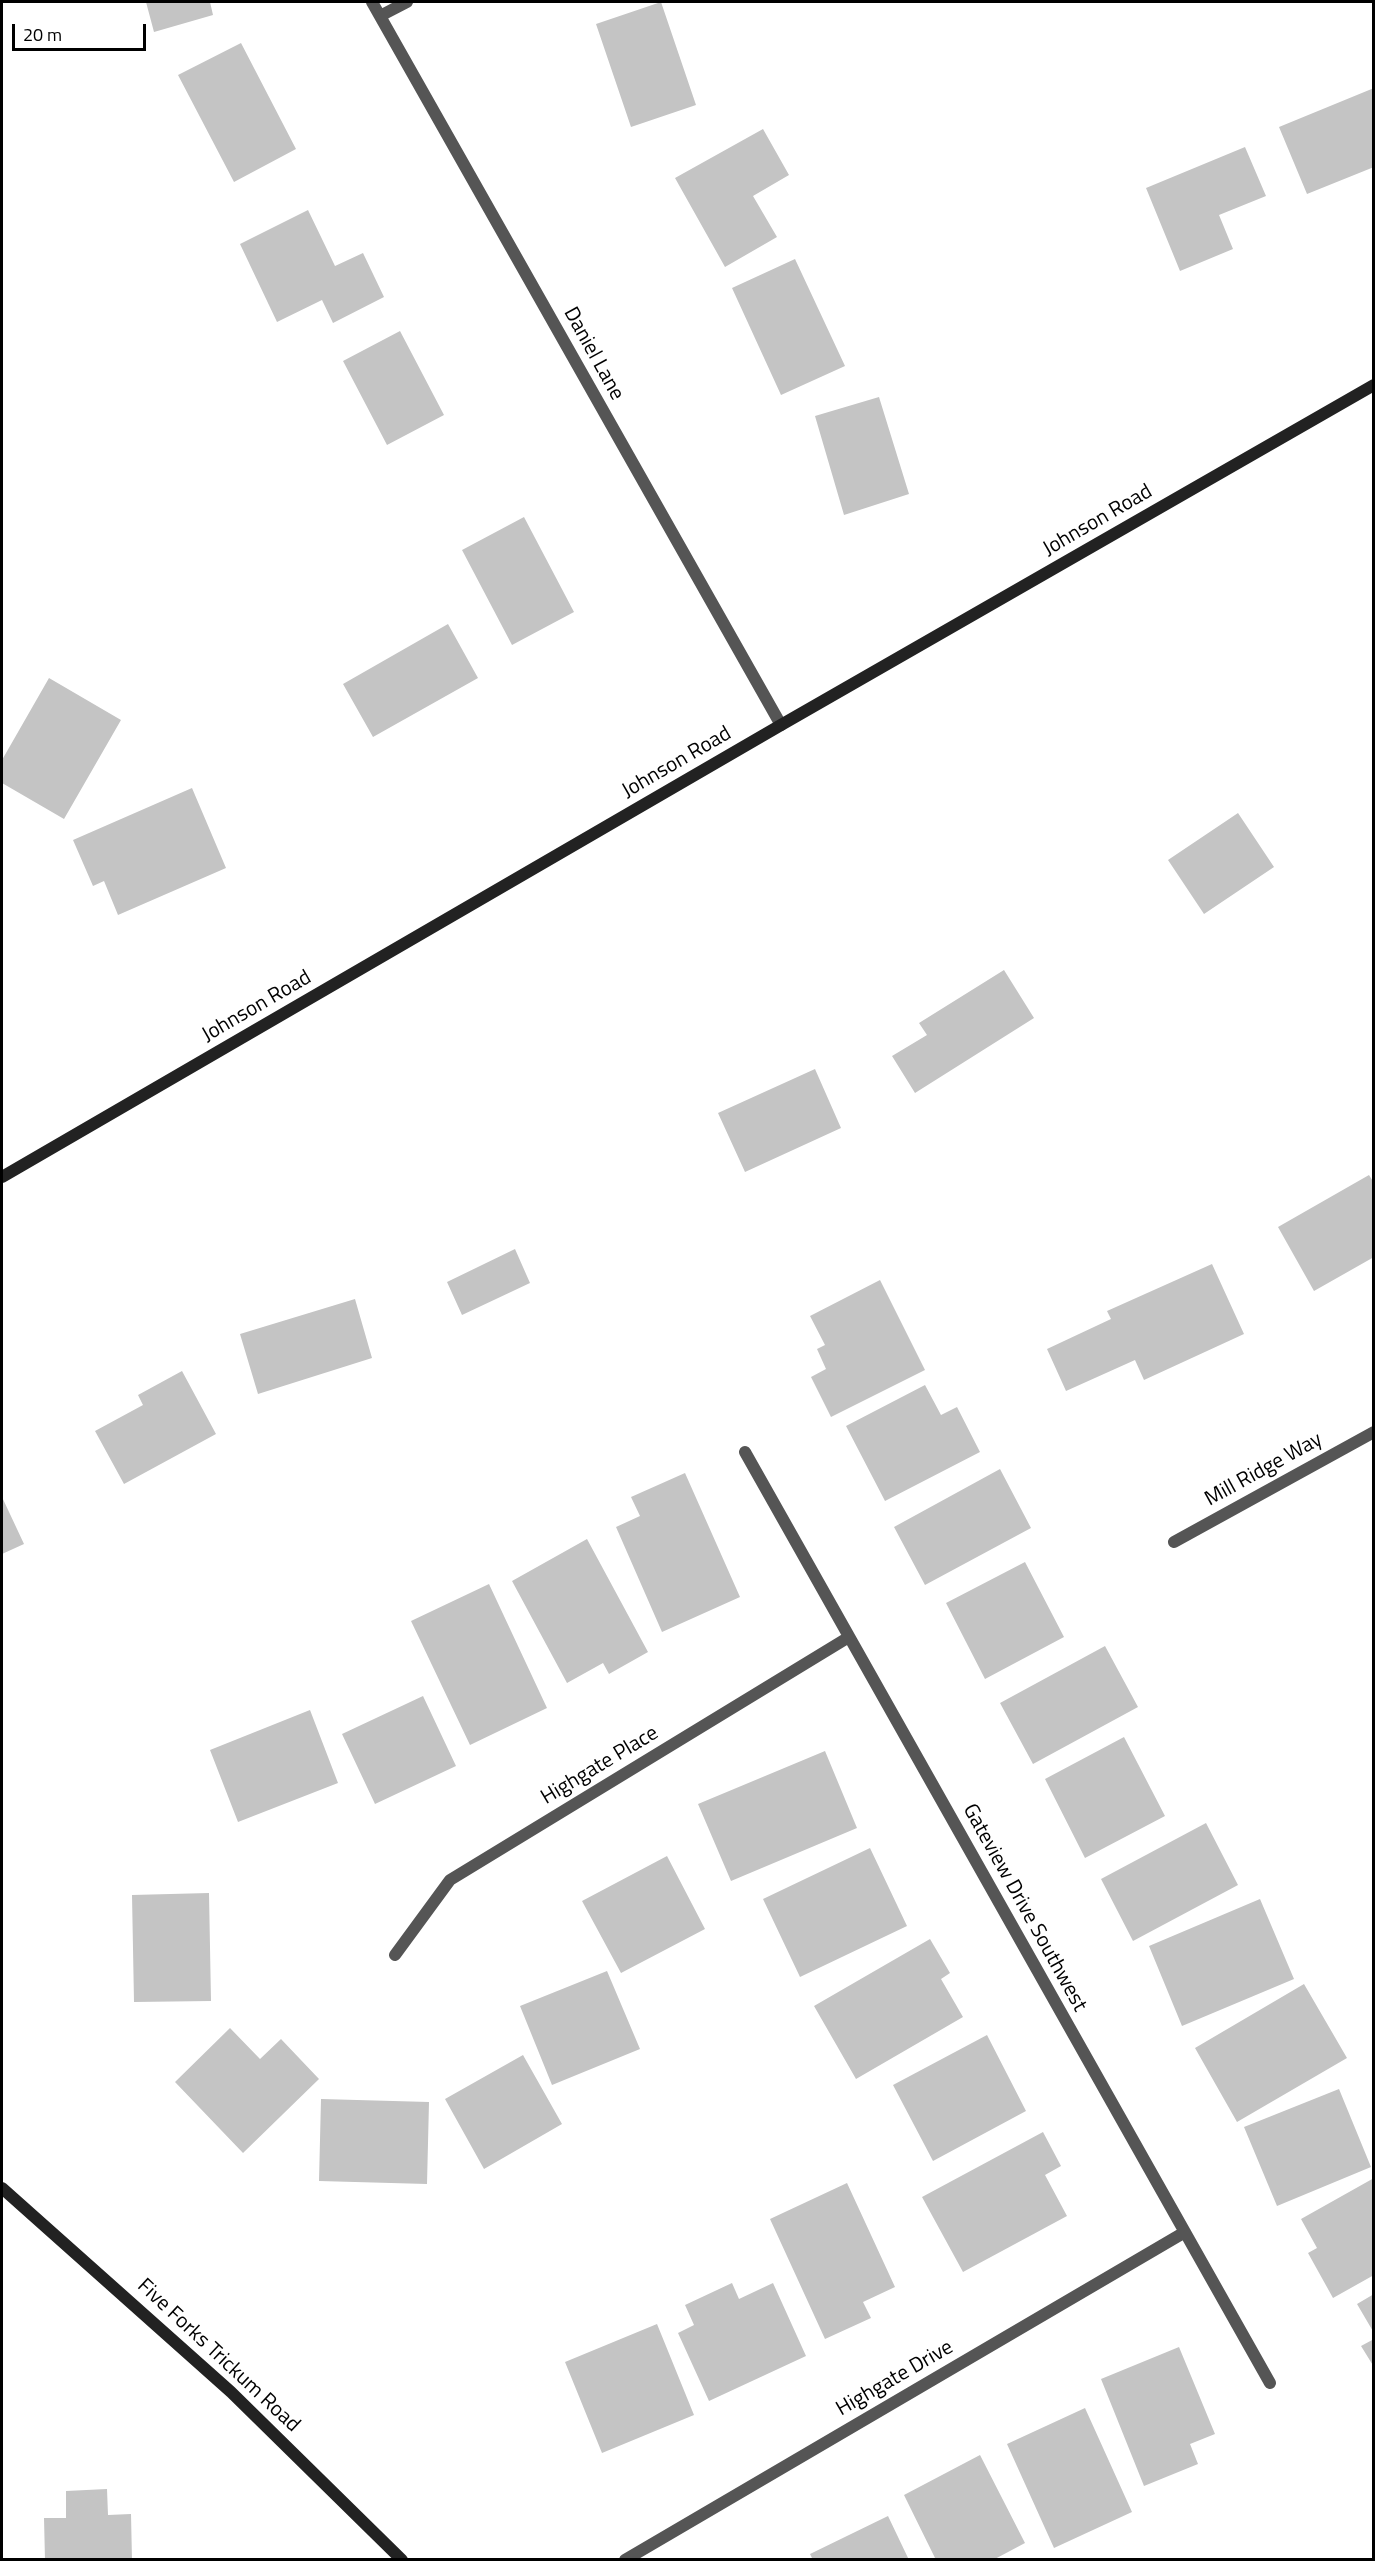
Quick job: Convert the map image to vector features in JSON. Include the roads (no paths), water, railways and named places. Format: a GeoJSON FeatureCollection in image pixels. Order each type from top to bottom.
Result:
{"type":"FeatureCollection","features":[{"type":"Feature","properties":{"kind":"street","name":"Daniel Lane"},"geometry":{"type":"LineString","coordinates":[[372,2],[781,725]]}},
{"type":"Feature","properties":{"kind":"street"},"geometry":{"type":"LineString","coordinates":[[380,16],[407,2]]}},
{"type":"Feature","properties":{"kind":"street","name":"Johnson Road"},"geometry":{"type":"LineString","coordinates":[[2,1177],[781,725],[1374,385]]}},
{"type":"Feature","properties":{"kind":"street","name":"Mill Ridge Way"},"geometry":{"type":"LineString","coordinates":[[1173,1542],[1374,1432]]}},
{"type":"Feature","properties":{"kind":"street","name":"Gateview Drive Southwest"},"geometry":{"type":"LineString","coordinates":[[745,1452],[1270,2383]]}},
{"type":"Feature","properties":{"kind":"street","name":"Highgate Place"},"geometry":{"type":"LineString","coordinates":[[395,1955],[450,1880],[849,1637]]}},
{"type":"Feature","properties":{"kind":"street","name":"Five Forks Trickum Road"},"geometry":{"type":"LineString","coordinates":[[2,2188],[231,2392],[402,2559]]}},
{"type":"Feature","properties":{"kind":"street","name":"Highgate Drive"},"geometry":{"type":"LineString","coordinates":[[625,2559],[1185,2232]]}}]}
